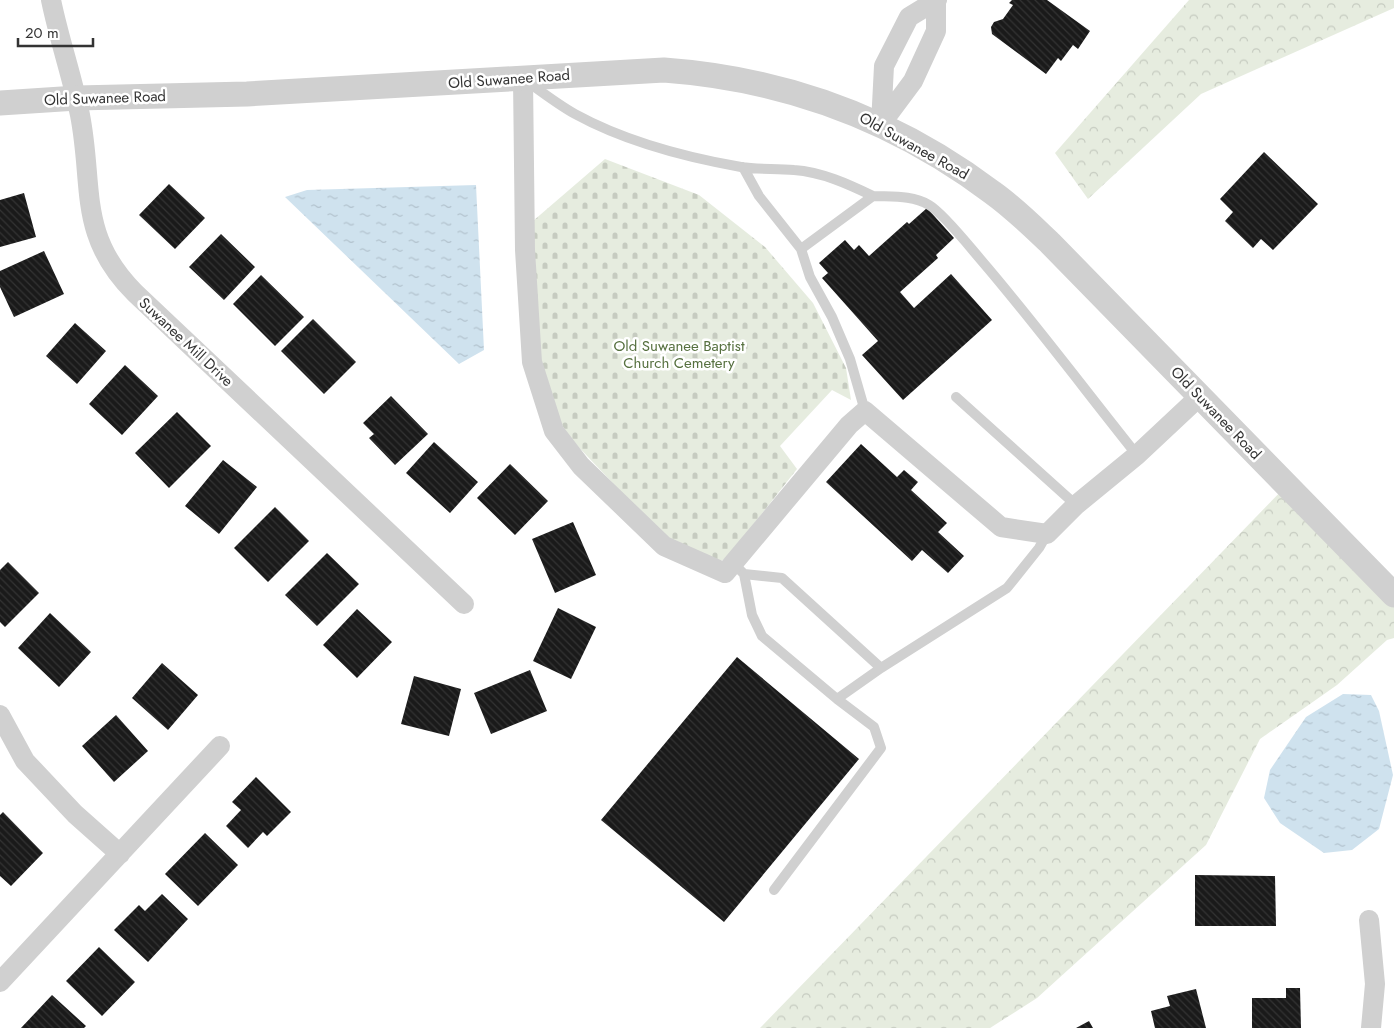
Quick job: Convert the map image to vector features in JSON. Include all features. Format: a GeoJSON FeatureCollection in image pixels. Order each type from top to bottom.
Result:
{"type":"FeatureCollection","features":[{"type":"Feature","properties":{"kind":"street","name":"Suwanee Mill Drive"},"geometry":{"type":"LineString","coordinates":[[51,0],[76,98],[84,147],[92,223],[100,246],[114,270],[135,293],[464,604]]}},
{"type":"Feature","properties":{"kind":"street"},"geometry":{"type":"LineString","coordinates":[[880,124],[913,81],[921,64],[936,30],[937,1]]}},
{"type":"Feature","properties":{"kind":"street"},"geometry":{"type":"LineString","coordinates":[[880,124],[884,66],[909,18],[937,1]]}},
{"type":"Feature","properties":{"kind":"street","name":"Old Suwanee Road"},"geometry":{"type":"LineString","coordinates":[[0,103],[76,98],[246,94],[655,70],[710,73],[748,80],[820,99],[880,124],[935,154],[994,193],[1050,243],[1394,596]]}},
{"type":"Feature","properties":{"kind":"street"},"geometry":{"type":"LineString","coordinates":[[523,79],[525,250],[532,362],[554,431],[580,466],[664,546],[725,573],[739,569],[849,425],[865,411],[1001,526],[1047,534],[1076,505],[1137,455],[1200,396]]}},
{"type":"Feature","properties":{"kind":"street"},"geometry":{"type":"LineString","coordinates":[[0,715],[25,762],[75,814],[120,854]]}},
{"type":"Feature","properties":{"kind":"street"},"geometry":{"type":"LineString","coordinates":[[0,982],[220,746]]}},
{"type":"Feature","properties":{"kind":"street"},"geometry":{"type":"LineString","coordinates":[[1369,920],[1374,984],[1372,1028]]}},
{"type":"Feature","properties":{"kind":"lane"},"geometry":{"type":"LineString","coordinates":[[523,79],[574,114],[621,136],[667,150],[742,168],[795,170],[813,173],[846,184],[873,196],[917,199],[931,205],[966,242],[1025,311],[1137,455]]}},
{"type":"Feature","properties":{"kind":"lane"},"geometry":{"type":"LineString","coordinates":[[742,168],[759,196],[801,249],[810,277],[832,317],[850,359],[865,411]]}},
{"type":"Feature","properties":{"kind":"lane"},"geometry":{"type":"LineString","coordinates":[[801,249],[873,196]]}},
{"type":"Feature","properties":{"kind":"lane"},"geometry":{"type":"LineString","coordinates":[[956,397],[1076,505]]}},
{"type":"Feature","properties":{"kind":"lane"},"geometry":{"type":"LineString","coordinates":[[837,699],[881,668],[1007,588],[1039,548],[1047,534]]}},
{"type":"Feature","properties":{"kind":"lane"},"geometry":{"type":"LineString","coordinates":[[774,890],[881,748],[874,727],[837,699],[762,636],[752,615],[739,569],[782,578],[881,668]]}},
{"type":"Feature","properties":{"kind":"green space"},"geometry":{"type":"Polygon","coordinates":[[[1189,0],[1394,0],[1394,8],[1201,94],[1088,199],[1055,153],[1189,0]]]}},
{"type":"Feature","properties":{"kind":"green space","name":"Old Suwanee Baptist Church Cemetery"},"geometry":{"type":"Polygon","coordinates":[[[605,159],[699,195],[765,247],[813,303],[846,368],[851,400],[832,390],[780,446],[797,469],[727,558],[718,562],[664,537],[570,438],[554,412],[541,372],[533,221],[605,159]]]}},
{"type":"Feature","properties":{"kind":"green space"},"geometry":{"type":"Polygon","coordinates":[[[1288,484],[1394,586],[1394,638],[1387,640],[1337,685],[1260,739],[1206,845],[1037,998],[990,1028],[760,1028],[1288,484]]]}},
{"type":"Feature","properties":{"kind":"water"},"geometry":{"type":"Polygon","coordinates":[[[476,185],[484,350],[459,364],[285,197],[307,190],[476,185]]]}},
{"type":"Feature","properties":{"kind":"water"},"geometry":{"type":"Polygon","coordinates":[[[1343,694],[1371,695],[1379,711],[1393,775],[1379,829],[1352,850],[1324,853],[1280,823],[1264,798],[1270,770],[1306,717],[1343,694]]]}},
{"type":"Feature","properties":{"kind":"building"},"geometry":{"type":"Polygon","coordinates":[[[1012,0],[1047,0],[1090,31],[1078,49],[1073,45],[1061,61],[1058,58],[1046,74],[992,34],[991,27],[994,22],[1003,19],[1013,5],[1009,3],[1012,0]]]}},
{"type":"Feature","properties":{"kind":"building"},"geometry":{"type":"Polygon","coordinates":[[[1264,152],[1318,204],[1273,250],[1261,239],[1253,248],[1225,221],[1233,212],[1220,199],[1264,152]]]}},
{"type":"Feature","properties":{"kind":"building"},"geometry":{"type":"Polygon","coordinates":[[[169,184],[205,218],[175,249],[139,215],[169,184]]]}},
{"type":"Feature","properties":{"kind":"building"},"geometry":{"type":"Polygon","coordinates":[[[24,193],[36,237],[0,247],[0,200],[24,193]]]}},
{"type":"Feature","properties":{"kind":"building"},"geometry":{"type":"Polygon","coordinates":[[[927,208],[954,238],[936,255],[938,258],[900,292],[914,308],[951,274],[992,320],[903,400],[862,355],[878,341],[822,278],[828,273],[819,263],[845,240],[854,250],[859,245],[869,256],[907,222],[909,224],[927,208]]]}},
{"type":"Feature","properties":{"kind":"building"},"geometry":{"type":"Polygon","coordinates":[[[221,234],[255,267],[224,300],[189,267],[221,234]]]}},
{"type":"Feature","properties":{"kind":"building"},"geometry":{"type":"Polygon","coordinates":[[[44,251],[64,294],[14,317],[0,287],[0,271],[44,251]]]}},
{"type":"Feature","properties":{"kind":"building"},"geometry":{"type":"Polygon","coordinates":[[[261,275],[304,317],[275,346],[233,304],[261,275]]]}},
{"type":"Feature","properties":{"kind":"building"},"geometry":{"type":"Polygon","coordinates":[[[313,319],[356,362],[324,394],[281,351],[313,319]]]}},
{"type":"Feature","properties":{"kind":"building"},"geometry":{"type":"Polygon","coordinates":[[[75,323],[106,351],[77,384],[46,356],[75,323]]]}},
{"type":"Feature","properties":{"kind":"building"},"geometry":{"type":"Polygon","coordinates":[[[125,365],[158,396],[122,435],[89,404],[125,365]]]}},
{"type":"Feature","properties":{"kind":"building"},"geometry":{"type":"Polygon","coordinates":[[[391,396],[428,434],[395,465],[369,438],[374,434],[363,423],[391,396]]]}},
{"type":"Feature","properties":{"kind":"building"},"geometry":{"type":"Polygon","coordinates":[[[177,412],[211,446],[169,488],[135,453],[177,412]]]}},
{"type":"Feature","properties":{"kind":"building"},"geometry":{"type":"Polygon","coordinates":[[[434,442],[478,482],[450,513],[406,473],[434,442]]]}},
{"type":"Feature","properties":{"kind":"building"},"geometry":{"type":"Polygon","coordinates":[[[861,444],[897,477],[904,470],[918,482],[911,490],[947,523],[938,532],[964,556],[948,573],[922,550],[912,561],[826,482],[861,444]]]}},
{"type":"Feature","properties":{"kind":"building"},"geometry":{"type":"Polygon","coordinates":[[[223,460],[257,487],[219,534],[185,506],[223,460]]]}},
{"type":"Feature","properties":{"kind":"building"},"geometry":{"type":"Polygon","coordinates":[[[510,464],[548,501],[515,535],[477,498],[510,464]]]}},
{"type":"Feature","properties":{"kind":"building"},"geometry":{"type":"Polygon","coordinates":[[[275,507],[309,541],[268,582],[234,548],[275,507]]]}},
{"type":"Feature","properties":{"kind":"building"},"geometry":{"type":"Polygon","coordinates":[[[573,522],[596,575],[555,593],[532,539],[573,522]]]}},
{"type":"Feature","properties":{"kind":"building"},"geometry":{"type":"Polygon","coordinates":[[[327,553],[359,584],[317,626],[285,595],[327,553]]]}},
{"type":"Feature","properties":{"kind":"building"},"geometry":{"type":"Polygon","coordinates":[[[8,562],[39,593],[5,627],[0,622],[0,570],[8,562]]]}},
{"type":"Feature","properties":{"kind":"building"},"geometry":{"type":"Polygon","coordinates":[[[558,608],[596,627],[571,679],[533,661],[558,608]]]}},
{"type":"Feature","properties":{"kind":"building"},"geometry":{"type":"Polygon","coordinates":[[[357,609],[392,642],[357,678],[323,645],[357,609]]]}},
{"type":"Feature","properties":{"kind":"building"},"geometry":{"type":"Polygon","coordinates":[[[50,613],[91,652],[59,687],[18,648],[50,613]]]}},
{"type":"Feature","properties":{"kind":"building"},"geometry":{"type":"Polygon","coordinates":[[[737,657],[859,759],[724,922],[601,820],[737,657]]]}},
{"type":"Feature","properties":{"kind":"building"},"geometry":{"type":"Polygon","coordinates":[[[162,663],[198,695],[168,730],[132,698],[162,663]]]}},
{"type":"Feature","properties":{"kind":"building"},"geometry":{"type":"Polygon","coordinates":[[[530,670],[547,711],[491,734],[474,693],[530,670]]]}},
{"type":"Feature","properties":{"kind":"building"},"geometry":{"type":"Polygon","coordinates":[[[414,676],[461,689],[449,736],[401,724],[414,676]]]}},
{"type":"Feature","properties":{"kind":"building"},"geometry":{"type":"Polygon","coordinates":[[[116,715],[148,751],[114,782],[82,746],[116,715]]]}},
{"type":"Feature","properties":{"kind":"building"},"geometry":{"type":"Polygon","coordinates":[[[256,777],[291,812],[267,836],[263,832],[248,848],[226,826],[241,810],[232,802],[256,777]]]}},
{"type":"Feature","properties":{"kind":"building"},"geometry":{"type":"Polygon","coordinates":[[[3,812],[43,853],[11,886],[0,876],[0,815],[3,812]]]}},
{"type":"Feature","properties":{"kind":"building"},"geometry":{"type":"Polygon","coordinates":[[[205,833],[238,865],[198,906],[165,874],[205,833]]]}},
{"type":"Feature","properties":{"kind":"building"},"geometry":{"type":"Polygon","coordinates":[[[1195,875],[1275,876],[1276,926],[1195,926],[1195,875]]]}},
{"type":"Feature","properties":{"kind":"building"},"geometry":{"type":"Polygon","coordinates":[[[162,894],[188,919],[148,962],[114,930],[139,905],[145,911],[162,894]]]}},
{"type":"Feature","properties":{"kind":"building"},"geometry":{"type":"Polygon","coordinates":[[[99,947],[135,982],[102,1016],[66,981],[99,947]]]}},
{"type":"Feature","properties":{"kind":"building"},"geometry":{"type":"Polygon","coordinates":[[[1286,988],[1300,988],[1301,1028],[1252,1028],[1252,998],[1286,998],[1286,988]]]}},
{"type":"Feature","properties":{"kind":"building"},"geometry":{"type":"Polygon","coordinates":[[[1196,989],[1206,1028],[1155,1028],[1151,1011],[1170,1006],[1167,996],[1196,989]]]}},
{"type":"Feature","properties":{"kind":"building"},"geometry":{"type":"Polygon","coordinates":[[[52,995],[86,1026],[84,1028],[21,1028],[52,995]]]}},
{"type":"Feature","properties":{"kind":"building"},"geometry":{"type":"Polygon","coordinates":[[[1089,1021],[1093,1028],[1076,1028],[1089,1021]]]}}]}
